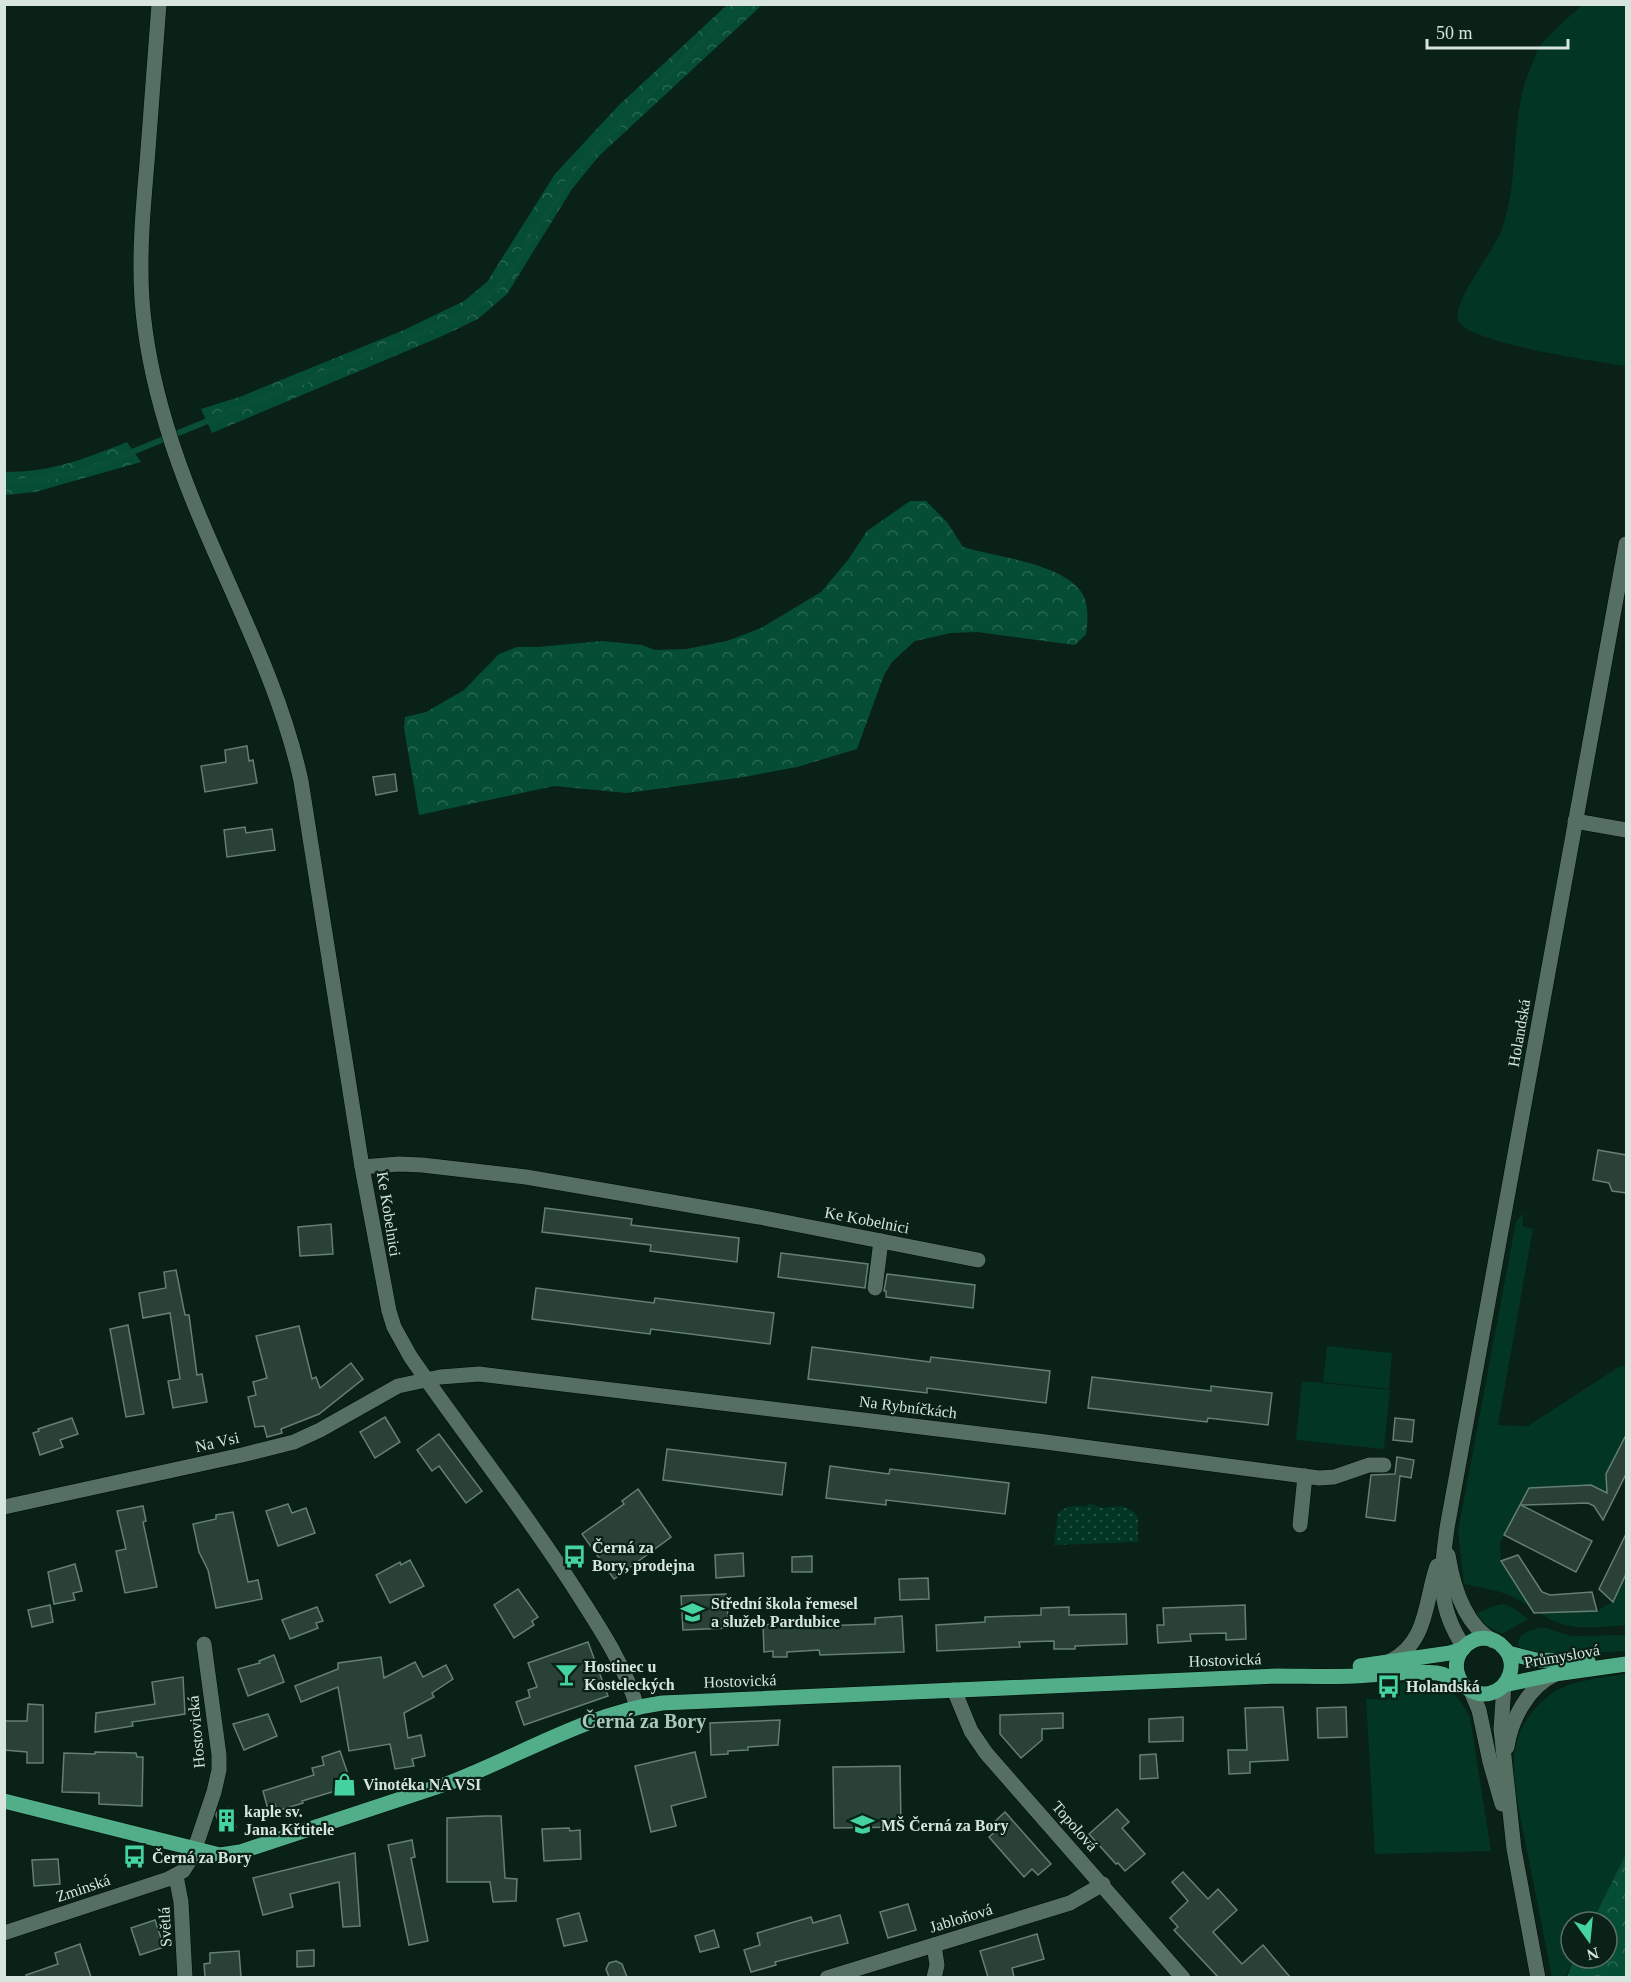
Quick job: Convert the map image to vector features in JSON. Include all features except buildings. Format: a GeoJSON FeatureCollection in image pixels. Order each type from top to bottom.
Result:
{"type":"FeatureCollection","features":[{"type":"Feature","properties":{"kind":"main road","name":"Hostovická"},"geometry":{"type":"LineString","coordinates":[[1277,1676],[1450,1653],[1480,1639],[1493,1641]]}},
{"type":"Feature","properties":{"kind":"main road"},"geometry":{"type":"LineString","coordinates":[[1463,1648],[1456,1665],[1458,1677],[1468,1689],[1485,1694],[1492,1693],[1504,1685],[1511,1670],[1508,1653],[1493,1641]]}},
{"type":"Feature","properties":{"kind":"main road","name":"Průmyslová"},"geometry":{"type":"LineString","coordinates":[[1508,1653],[1536,1660],[1626,1663]]}},
{"type":"Feature","properties":{"kind":"main road","name":"Průmyslová"},"geometry":{"type":"LineString","coordinates":[[1504,1685],[1626,1663]]}},
{"type":"Feature","properties":{"kind":"main road","name":"Hostovická"},"geometry":{"type":"LineString","coordinates":[[4,1802],[220,1855],[240,1852],[449,1783],[586,1723],[637,1707],[702,1700],[1277,1676],[1434,1673],[1448,1676],[1468,1689]]}},
{"type":"Feature","properties":{"kind":"street"},"geometry":{"type":"LineString","coordinates":[[159,4],[140,267],[146,333],[158,394],[174,450],[269,675],[294,750],[301,781],[362,1167]]}},
{"type":"Feature","properties":{"kind":"street","name":"Holandská"},"geometry":{"type":"LineString","coordinates":[[1463,1648],[1449,1622],[1442,1587],[1448,1528],[1626,544]]}},
{"type":"Feature","properties":{"kind":"street"},"geometry":{"type":"LineString","coordinates":[[1575,821],[1626,830]]}},
{"type":"Feature","properties":{"kind":"street","name":"Ke Kobelnici"},"geometry":{"type":"LineString","coordinates":[[637,1707],[628,1679],[616,1657],[554,1557],[426,1379],[398,1334],[389,1311],[362,1167],[422,1165],[526,1177],[978,1260]]}},
{"type":"Feature","properties":{"kind":"street"},"geometry":{"type":"LineString","coordinates":[[875,1288],[881,1241]]}},
{"type":"Feature","properties":{"kind":"street","name":"Na Rybníčkách"},"geometry":{"type":"LineString","coordinates":[[426,1379],[459,1375],[495,1375],[1026,1439],[1325,1478],[1369,1465],[1384,1465]]}},
{"type":"Feature","properties":{"kind":"street","name":"Na Vsi"},"geometry":{"type":"LineString","coordinates":[[4,1507],[294,1442],[320,1430],[387,1391],[426,1379]]}},
{"type":"Feature","properties":{"kind":"street"},"geometry":{"type":"LineString","coordinates":[[1300,1525],[1305,1476]]}},
{"type":"Feature","properties":{"kind":"street","name":"Holandská"},"geometry":{"type":"LineString","coordinates":[[1448,1528],[1449,1560],[1460,1599],[1475,1624],[1493,1641]]}},
{"type":"Feature","properties":{"kind":"street","name":"Holandská"},"geometry":{"type":"LineString","coordinates":[[1388,1662],[1406,1653],[1416,1638],[1448,1528]]}},
{"type":"Feature","properties":{"kind":"street","name":"Hostovická"},"geometry":{"type":"LineString","coordinates":[[195,1850],[214,1792],[219,1762],[204,1644]]}},
{"type":"Feature","properties":{"kind":"street"},"geometry":{"type":"LineString","coordinates":[[1505,1768],[1507,1745],[1517,1716],[1534,1688],[1555,1674]]}},
{"type":"Feature","properties":{"kind":"street"},"geometry":{"type":"LineString","coordinates":[[1504,1685],[1500,1720],[1514,1849],[1538,1977]]}},
{"type":"Feature","properties":{"kind":"street"},"geometry":{"type":"LineString","coordinates":[[1468,1689],[1479,1710],[1490,1762],[1514,1849]]}},
{"type":"Feature","properties":{"kind":"street","name":"Topolová"},"geometry":{"type":"LineString","coordinates":[[954,1690],[965,1720],[977,1741],[1183,1977]]}},
{"type":"Feature","properties":{"kind":"street"},"geometry":{"type":"LineString","coordinates":[[176,1876],[189,1864],[195,1850]]}},
{"type":"Feature","properties":{"kind":"street","name":"Zminská"},"geometry":{"type":"LineString","coordinates":[[4,1933],[176,1876]]}},
{"type":"Feature","properties":{"kind":"street","name":"Světlá"},"geometry":{"type":"LineString","coordinates":[[176,1876],[182,1902],[185,1977]]}},
{"type":"Feature","properties":{"kind":"street","name":"Jabloňová"},"geometry":{"type":"LineString","coordinates":[[827,1977],[1070,1903],[1103,1884]]}},
{"type":"Feature","properties":{"kind":"street"},"geometry":{"type":"LineString","coordinates":[[934,1945],[937,1965],[934,1977]]}},
{"type":"Feature","properties":{"kind":"green space"},"geometry":{"type":"Polygon","coordinates":[[[1583,4],[1626,5],[1626,366],[1507,344],[1466,328],[1458,320],[1461,301],[1501,231],[1511,189],[1520,104],[1536,54],[1549,35],[1583,4]]]}},
{"type":"Feature","properties":{"kind":"green space"},"geometry":{"type":"Polygon","coordinates":[[[727,5],[762,5],[599,156],[572,189],[507,294],[478,319],[212,433],[201,409],[242,396],[404,330],[464,301],[487,282],[555,174],[619,105],[727,5]]]}},
{"type":"Feature","properties":{"kind":"green space"},"geometry":{"type":"Polygon","coordinates":[[[127,442],[141,462],[35,492],[5,495],[5,472],[53,467],[127,442]]]}},
{"type":"Feature","properties":{"kind":"green space"},"geometry":{"type":"Polygon","coordinates":[[[910,501],[926,501],[947,522],[963,547],[1044,568],[1072,583],[1082,593],[1086,603],[1086,634],[1075,645],[977,632],[951,633],[915,641],[892,662],[884,675],[857,749],[797,767],[744,777],[627,793],[554,786],[419,815],[404,728],[405,717],[426,712],[464,690],[499,654],[517,647],[602,641],[642,645],[655,650],[686,649],[727,641],[761,628],[821,592],[848,560],[867,531],[910,501]]]}},
{"type":"Feature","properties":{"kind":"green space"},"geometry":{"type":"Polygon","coordinates":[[[1524,1213],[1522,1226],[1533,1229],[1498,1425],[1528,1426],[1620,1366],[1626,1366],[1626,1435],[1606,1475],[1607,1493],[1591,1485],[1539,1487],[1524,1497],[1500,1543],[1501,1561],[1529,1605],[1545,1612],[1597,1611],[1613,1601],[1626,1574],[1626,1625],[1588,1627],[1566,1625],[1511,1596],[1464,1584],[1458,1531],[1516,1221],[1524,1213]]]}},
{"type":"Feature","properties":{"kind":"green space"},"geometry":{"type":"Polygon","coordinates":[[[1327,1346],[1392,1353],[1389,1389],[1323,1382],[1327,1346]]]}},
{"type":"Feature","properties":{"kind":"green space"},"geometry":{"type":"Polygon","coordinates":[[[1302,1381],[1390,1390],[1384,1449],[1296,1440],[1302,1381]]]}},
{"type":"Feature","properties":{"kind":"green space"},"geometry":{"type":"Polygon","coordinates":[[[1089,1503],[1101,1508],[1121,1506],[1133,1511],[1138,1518],[1138,1542],[1054,1545],[1058,1513],[1071,1506],[1086,1507],[1089,1503]]]}},
{"type":"Feature","properties":{"kind":"green space"},"geometry":{"type":"Polygon","coordinates":[[[1504,1604],[1528,1619],[1502,1634],[1487,1626],[1476,1614],[1493,1606],[1504,1604]]]}},
{"type":"Feature","properties":{"kind":"green space"},"geometry":{"type":"Polygon","coordinates":[[[1539,1628],[1571,1636],[1626,1635],[1626,1651],[1555,1654],[1540,1653],[1518,1646],[1519,1638],[1528,1631],[1539,1628]]]}},
{"type":"Feature","properties":{"kind":"green space"},"geometry":{"type":"Polygon","coordinates":[[[1626,1674],[1626,1854],[1598,1910],[1559,1910],[1559,1970],[1568,1970],[1565,1977],[1552,1977],[1516,1796],[1514,1756],[1525,1721],[1544,1700],[1555,1691],[1567,1686],[1626,1674]]]}},
{"type":"Feature","properties":{"kind":"green space"},"geometry":{"type":"Polygon","coordinates":[[[1411,1682],[1432,1684],[1447,1689],[1458,1698],[1470,1717],[1491,1851],[1375,1854],[1366,1699],[1389,1699],[1390,1684],[1411,1682]]]}},
{"type":"Feature","properties":{"kind":"green space"},"geometry":{"type":"Polygon","coordinates":[[[1626,1854],[1626,1977],[1567,1977],[1570,1970],[1619,1970],[1619,1910],[1598,1910],[1626,1854]]]}},
{"type":"Feature","properties":{"kind":"waterway"},"geometry":{"type":"LineString","coordinates":[[4,482],[19,482],[86,471],[474,311],[504,281],[571,177],[629,113],[742,4]]}},
{"type":"Feature","properties":{"kind":"place","name":"Černá za Bory, prodejna"},"geometry":{"type":"Point","coordinates":[574,1556]}},
{"type":"Feature","properties":{"kind":"place","name":"Střední škola řemesel a služeb Pardubice"},"geometry":{"type":"Point","coordinates":[693,1612]}},
{"type":"Feature","properties":{"kind":"place","name":"Hostinec u Kosteleckých"},"geometry":{"type":"Point","coordinates":[566,1675]}},
{"type":"Feature","properties":{"kind":"place","name":"Holandská"},"geometry":{"type":"Point","coordinates":[1388,1686]}},
{"type":"Feature","properties":{"kind":"place","name":"Vinotéka NA VSI"},"geometry":{"type":"Point","coordinates":[345,1784]}},
{"type":"Feature","properties":{"kind":"place","name":"kaple sv. Jana Křtitele"},"geometry":{"type":"Point","coordinates":[226,1820]}},
{"type":"Feature","properties":{"kind":"place","name":"MŠ Černá za Bory"},"geometry":{"type":"Point","coordinates":[863,1825]}},
{"type":"Feature","properties":{"kind":"place","name":"Černá za Bory"},"geometry":{"type":"Point","coordinates":[134,1857]}},
{"type":"Feature","properties":{"kind":"district","name":"Černá za Bory"},"geometry":{"type":"Point","coordinates":[644,1721]}}]}
